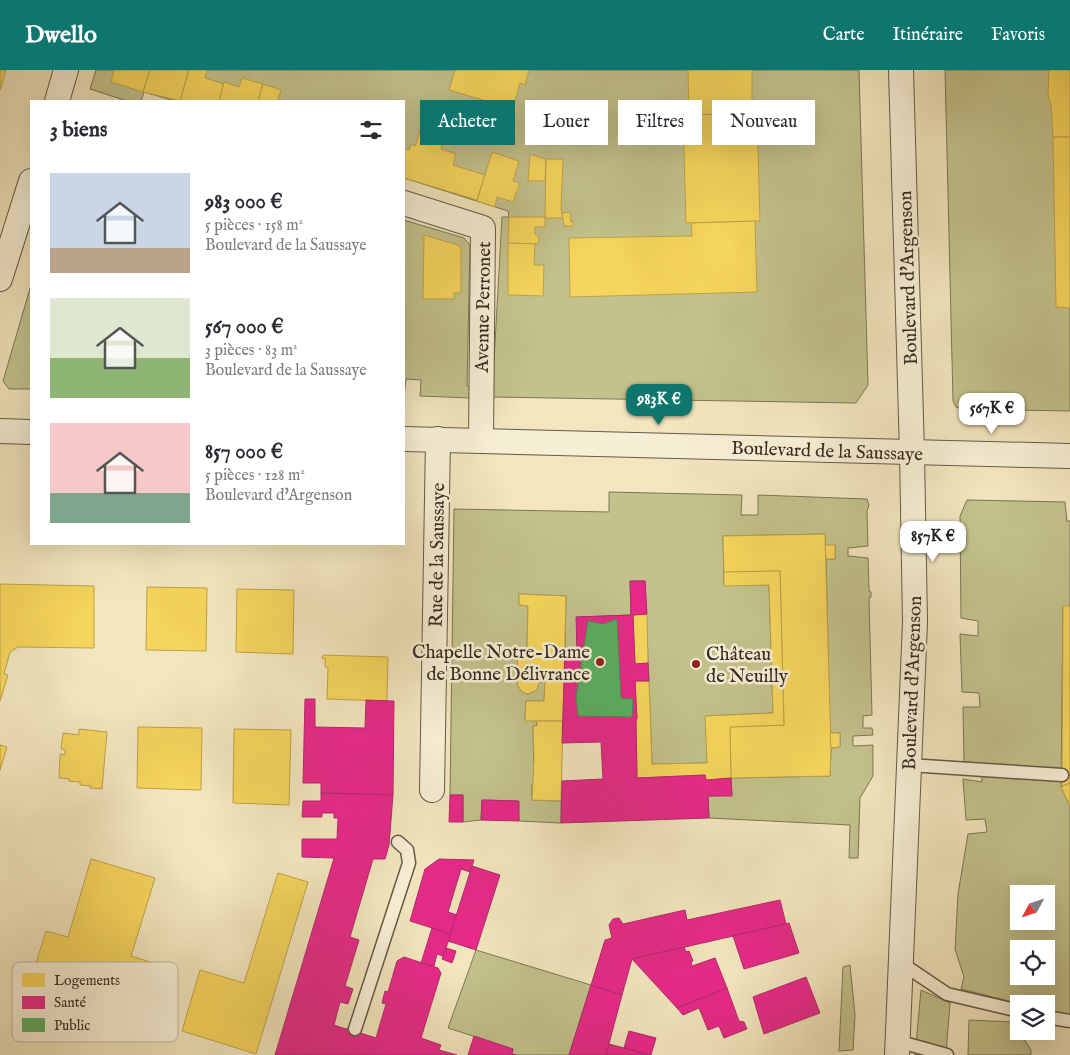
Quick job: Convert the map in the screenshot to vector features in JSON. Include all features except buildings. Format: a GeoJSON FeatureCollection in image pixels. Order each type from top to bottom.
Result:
{"type":"FeatureCollection","features":[{"type":"Feature","properties":{"kind":"street"},"geometry":{"type":"LineString","coordinates":[[65,99],[66,70]]}},
{"type":"Feature","properties":{"kind":"street","name":"Boulevard d'Argenson"},"geometry":{"type":"LineString","coordinates":[[897,1048],[915,622],[912,453],[900,70]]}},
{"type":"Feature","properties":{"kind":"street"},"geometry":{"type":"LineString","coordinates":[[0,279],[30,184]]}},
{"type":"Feature","properties":{"kind":"street","name":"Avenue Perronet"},"geometry":{"type":"LineString","coordinates":[[405,203],[483,228],[481,440]]}},
{"type":"Feature","properties":{"kind":"street"},"geometry":{"type":"LineString","coordinates":[[0,432],[30,432]]}},
{"type":"Feature","properties":{"kind":"street","name":"Boulevard de la Saussaye"},"geometry":{"type":"LineString","coordinates":[[405,439],[1070,456]]}},
{"type":"Feature","properties":{"kind":"street","name":"Rue de la Saussaye"},"geometry":{"type":"LineString","coordinates":[[432,790],[438,439]]}},
{"type":"Feature","properties":{"kind":"lane"},"geometry":{"type":"LineString","coordinates":[[909,765],[1062,775]]}},
{"type":"Feature","properties":{"kind":"lane"},"geometry":{"type":"LineString","coordinates":[[355,1029],[409,863],[407,850],[398,842]]}},
{"type":"Feature","properties":{"kind":"lane"},"geometry":{"type":"LineString","coordinates":[[901,963],[947,994],[1010,1009]]}},
{"type":"Feature","properties":{"kind":"lane"},"geometry":{"type":"LineString","coordinates":[[1055,1018],[1070,1021]]}},
{"type":"Feature","properties":{"kind":"lane"},"geometry":{"type":"LineString","coordinates":[[897,1048],[947,1055]]}},
{"type":"Feature","properties":{"kind":"shaded area"},"geometry":{"type":"Polygon","coordinates":[[[96,70],[859,70],[868,385],[856,403],[492,397],[502,217],[509,217],[508,211],[405,178],[405,100],[172,100],[144,92],[141,100],[124,100],[90,89],[96,70]]]}},
{"type":"Feature","properties":{"kind":"shaded area"},"geometry":{"type":"Polygon","coordinates":[[[945,70],[1070,70],[1070,411],[961,409],[956,407],[953,401],[945,70]]]}},
{"type":"Feature","properties":{"kind":"shaded area"},"geometry":{"type":"Polygon","coordinates":[[[405,220],[464,238],[470,245],[467,386],[471,386],[470,398],[420,396],[421,380],[406,379],[405,388],[405,220]]]}},
{"type":"Feature","properties":{"kind":"shaded area"},"geometry":{"type":"Polygon","coordinates":[[[30,288],[30,389],[9,389],[3,381],[30,288]]]}},
{"type":"Feature","properties":{"kind":"shaded area"},"geometry":{"type":"Polygon","coordinates":[[[609,492],[742,495],[741,515],[758,515],[758,495],[867,499],[869,505],[867,511],[868,546],[848,548],[848,556],[868,558],[869,591],[871,592],[871,597],[869,598],[872,715],[863,716],[863,728],[872,728],[873,735],[853,736],[853,746],[873,745],[873,776],[860,798],[858,858],[849,858],[850,825],[709,818],[708,796],[732,795],[731,778],[830,776],[831,748],[840,747],[840,733],[830,733],[826,559],[835,559],[835,546],[825,545],[825,534],[723,536],[724,585],[769,585],[773,713],[706,716],[707,763],[652,764],[645,581],[630,581],[631,615],[577,617],[577,648],[565,649],[566,596],[519,594],[519,605],[528,606],[527,650],[518,650],[517,681],[521,690],[528,694],[537,690],[539,682],[545,682],[544,701],[526,701],[525,720],[537,721],[537,726],[533,726],[534,784],[532,784],[532,800],[561,801],[561,823],[519,821],[518,801],[482,800],[481,820],[463,822],[463,795],[450,795],[454,509],[609,512],[609,492]]]}},
{"type":"Feature","properties":{"kind":"shaded area"},"geometry":{"type":"Polygon","coordinates":[[[967,500],[1065,502],[1067,521],[1070,521],[1070,606],[1063,607],[1061,787],[1070,806],[1070,1015],[1055,1012],[1055,995],[1010,995],[1010,1001],[961,989],[964,977],[955,949],[958,894],[968,834],[987,832],[985,819],[966,820],[963,779],[982,782],[981,764],[964,762],[963,707],[980,707],[979,693],[962,692],[960,634],[978,636],[978,621],[961,618],[960,516],[967,500]]]}},
{"type":"Feature","properties":{"kind":"shaded area"},"geometry":{"type":"Polygon","coordinates":[[[476,950],[591,985],[569,1055],[516,1055],[512,1054],[513,1049],[448,1028],[476,950]]]}},
{"type":"Feature","properties":{"kind":"shaded area"},"geometry":{"type":"Polygon","coordinates":[[[850,965],[855,1015],[853,1050],[839,1051],[843,967],[850,965]]]}},
{"type":"Feature","properties":{"kind":"shaded area"},"geometry":{"type":"Polygon","coordinates":[[[921,990],[950,1003],[946,1055],[915,1055],[921,990]]]}},
{"type":"Feature","properties":{"kind":"shaded area"},"geometry":{"type":"Polygon","coordinates":[[[969,1020],[1010,1022],[1010,1040],[1025,1040],[1031,1050],[1031,1055],[968,1055],[969,1020]]]}},
{"type":"Feature","properties":{"kind":"place","name":"Chapelle Notre-Dame de Bonne Délivrance"},"geometry":{"type":"Point","coordinates":[600,662]}},
{"type":"Feature","properties":{"kind":"place","name":"Château de Neuilly"},"geometry":{"type":"Point","coordinates":[696,664]}}]}
